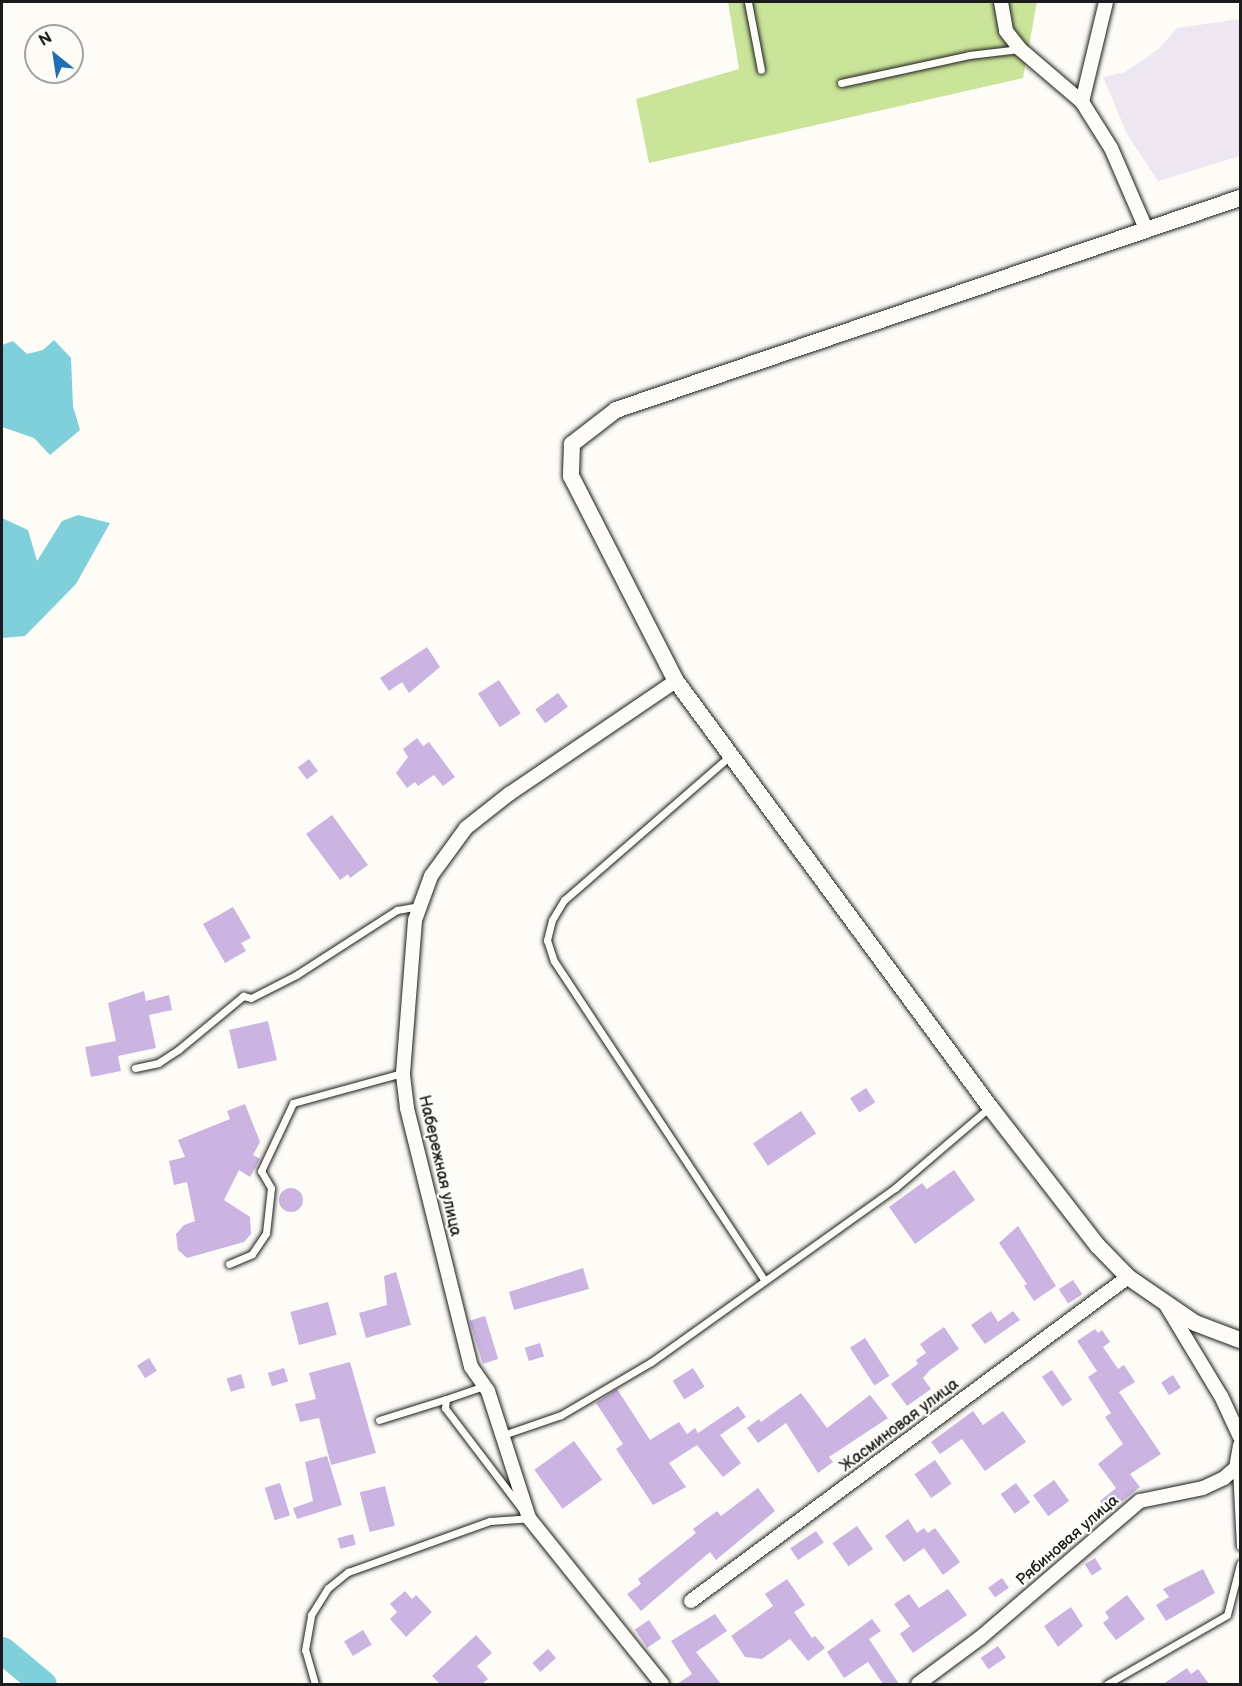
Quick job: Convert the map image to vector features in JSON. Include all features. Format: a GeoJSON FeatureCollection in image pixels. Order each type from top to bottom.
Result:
{"type":"FeatureCollection","features":[{"type":"Feature","properties":{"kind":"street"},"geometry":{"type":"LineString","coordinates":[[1001,2],[1006,31],[1020,50],[1082,102],[1111,148],[1146,229]]}},
{"type":"Feature","properties":{"kind":"street"},"geometry":{"type":"LineString","coordinates":[[1082,102],[1106,2]]}},
{"type":"Feature","properties":{"kind":"street"},"geometry":{"type":"LineString","coordinates":[[1240,198],[616,410],[572,444],[571,476],[676,681],[990,1107],[1098,1246],[1128,1277],[1195,1323],[1240,1340]]}},
{"type":"Feature","properties":{"kind":"street","name":"Набережная улица"},"geometry":{"type":"LineString","coordinates":[[662,1684],[529,1518],[503,1435],[484,1386],[471,1367],[454,1307],[407,1108],[403,1073],[415,920],[431,876],[466,828],[509,794],[676,681]]}},
{"type":"Feature","properties":{"kind":"street","name":"Жасминовая улица"},"geometry":{"type":"LineString","coordinates":[[691,1601],[1128,1277]]}},
{"type":"Feature","properties":{"kind":"street"},"geometry":{"type":"LineString","coordinates":[[1166,1305],[1221,1396],[1240,1437]]}},
{"type":"Feature","properties":{"kind":"street"},"geometry":{"type":"LineString","coordinates":[[1236,1468],[1240,1445]]}},
{"type":"Feature","properties":{"kind":"street","name":"Рябиновая улица"},"geometry":{"type":"LineString","coordinates":[[918,1684],[980,1638],[1140,1501],[1203,1488],[1236,1468]]}},
{"type":"Feature","properties":{"kind":"lane"},"geometry":{"type":"LineString","coordinates":[[748,2],[761,70]]}},
{"type":"Feature","properties":{"kind":"lane"},"geometry":{"type":"LineString","coordinates":[[841,83],[969,55],[1020,50]]}},
{"type":"Feature","properties":{"kind":"lane"},"geometry":{"type":"LineString","coordinates":[[730,755],[564,900],[552,920],[547,940],[554,961],[764,1279]]}},
{"type":"Feature","properties":{"kind":"lane"},"geometry":{"type":"LineString","coordinates":[[135,1068],[158,1064],[243,996],[251,998],[296,975],[397,910],[420,906]]}},
{"type":"Feature","properties":{"kind":"lane"},"geometry":{"type":"LineString","coordinates":[[230,1264],[252,1254],[266,1233],[271,1188],[261,1171],[293,1103],[403,1073]]}},
{"type":"Feature","properties":{"kind":"lane"},"geometry":{"type":"LineString","coordinates":[[503,1435],[561,1415],[651,1362],[764,1279],[895,1188],[990,1107]]}},
{"type":"Feature","properties":{"kind":"lane"},"geometry":{"type":"LineString","coordinates":[[379,1420],[484,1386]]}},
{"type":"Feature","properties":{"kind":"lane"},"geometry":{"type":"LineString","coordinates":[[446,1399],[445,1408],[451,1419],[529,1518]]}},
{"type":"Feature","properties":{"kind":"lane"},"geometry":{"type":"LineString","coordinates":[[1236,1468],[1240,1546]]}},
{"type":"Feature","properties":{"kind":"lane"},"geometry":{"type":"LineString","coordinates":[[315,1684],[305,1650],[311,1615],[328,1588],[348,1572],[490,1521],[529,1518]]}},
{"type":"Feature","properties":{"kind":"lane"},"geometry":{"type":"LineString","coordinates":[[1107,1684],[1227,1615],[1240,1564]]}},
{"type":"Feature","properties":{"kind":"shaded area"},"geometry":{"type":"Polygon","coordinates":[[[1240,19],[1240,156],[1158,181],[1127,134],[1103,77],[1125,72],[1159,49],[1177,28],[1240,19]]]}},
{"type":"Feature","properties":{"kind":"green space"},"geometry":{"type":"Polygon","coordinates":[[[728,2],[1037,2],[1023,78],[649,163],[636,99],[739,69],[728,2]]]}},
{"type":"Feature","properties":{"kind":"water"},"geometry":{"type":"Polygon","coordinates":[[[54,340],[71,358],[73,406],[80,430],[50,455],[34,438],[2,427],[2,345],[13,341],[27,354],[43,350],[54,340]]]}},
{"type":"Feature","properties":{"kind":"water"},"geometry":{"type":"Polygon","coordinates":[[[78,515],[110,523],[76,584],[25,636],[2,638],[2,518],[28,530],[37,561],[62,521],[78,515]]]}},
{"type":"Feature","properties":{"kind":"building"},"geometry":{"type":"Polygon","coordinates":[[[427,647],[440,667],[409,693],[402,682],[389,691],[380,678],[427,647]]]}},
{"type":"Feature","properties":{"kind":"building"},"geometry":{"type":"Polygon","coordinates":[[[499,680],[521,714],[500,727],[478,694],[499,680]]]}},
{"type":"Feature","properties":{"kind":"building"},"geometry":{"type":"Polygon","coordinates":[[[558,693],[568,707],[545,723],[535,709],[558,693]]]}},
{"type":"Feature","properties":{"kind":"building"},"geometry":{"type":"Polygon","coordinates":[[[417,738],[423,746],[429,742],[455,777],[443,786],[434,775],[418,786],[415,782],[407,788],[396,773],[408,757],[403,749],[417,738]]]}},
{"type":"Feature","properties":{"kind":"building"},"geometry":{"type":"Polygon","coordinates":[[[309,759],[318,771],[307,779],[298,767],[309,759]]]}},
{"type":"Feature","properties":{"kind":"building"},"geometry":{"type":"Polygon","coordinates":[[[332,815],[368,865],[350,878],[348,874],[340,880],[306,834],[332,815]]]}},
{"type":"Feature","properties":{"kind":"building"},"geometry":{"type":"Polygon","coordinates":[[[233,907],[251,938],[241,943],[246,951],[225,963],[203,924],[233,907]]]}},
{"type":"Feature","properties":{"kind":"building"},"geometry":{"type":"Polygon","coordinates":[[[144,991],[146,1001],[169,995],[172,1010],[149,1015],[156,1048],[118,1056],[121,1071],[91,1077],[85,1047],[116,1041],[108,1003],[144,991]]]}},
{"type":"Feature","properties":{"kind":"building"},"geometry":{"type":"Polygon","coordinates":[[[268,1021],[277,1060],[238,1069],[229,1030],[268,1021]]]}},
{"type":"Feature","properties":{"kind":"building"},"geometry":{"type":"Polygon","coordinates":[[[866,1088],[875,1102],[859,1113],[850,1098],[866,1088]]]}},
{"type":"Feature","properties":{"kind":"building"},"geometry":{"type":"Polygon","coordinates":[[[245,1104],[260,1142],[253,1155],[260,1159],[250,1177],[239,1170],[224,1200],[250,1217],[251,1234],[244,1242],[187,1258],[178,1250],[176,1234],[184,1225],[195,1221],[187,1182],[174,1185],[169,1161],[185,1157],[178,1140],[230,1119],[227,1111],[245,1104]]]}},
{"type":"Feature","properties":{"kind":"building"},"geometry":{"type":"Polygon","coordinates":[[[801,1111],[816,1133],[768,1166],[753,1143],[801,1111]]]}},
{"type":"Feature","properties":{"kind":"building"},"geometry":{"type":"Polygon","coordinates":[[[954,1170],[975,1200],[915,1244],[889,1207],[922,1183],[927,1189],[954,1170]]]}},
{"type":"Feature","properties":{"kind":"building"},"geometry":{"type":"Polygon","coordinates":[[[291,1188],[299,1192],[303,1200],[299,1208],[291,1212],[283,1208],[279,1200],[283,1192],[291,1188]]]}},
{"type":"Feature","properties":{"kind":"building"},"geometry":{"type":"Polygon","coordinates":[[[1018,1226],[1056,1286],[1034,1301],[1024,1286],[1027,1284],[999,1243],[1018,1226]]]}},
{"type":"Feature","properties":{"kind":"building"},"geometry":{"type":"Polygon","coordinates":[[[583,1268],[589,1289],[514,1310],[509,1292],[583,1268]]]}},
{"type":"Feature","properties":{"kind":"building"},"geometry":{"type":"Polygon","coordinates":[[[396,1272],[411,1325],[366,1338],[359,1313],[387,1305],[384,1276],[396,1272]]]}},
{"type":"Feature","properties":{"kind":"building"},"geometry":{"type":"Polygon","coordinates":[[[1073,1280],[1082,1294],[1068,1304],[1059,1289],[1073,1280]]]}},
{"type":"Feature","properties":{"kind":"building"},"geometry":{"type":"Polygon","coordinates":[[[328,1302],[337,1335],[299,1345],[290,1312],[328,1302]]]}},
{"type":"Feature","properties":{"kind":"building"},"geometry":{"type":"Polygon","coordinates":[[[991,1311],[998,1322],[1013,1311],[1020,1320],[985,1344],[971,1325],[991,1311]]]}},
{"type":"Feature","properties":{"kind":"building"},"geometry":{"type":"Polygon","coordinates":[[[485,1316],[498,1359],[483,1364],[470,1321],[485,1316]]]}},
{"type":"Feature","properties":{"kind":"building"},"geometry":{"type":"Polygon","coordinates":[[[944,1327],[959,1349],[930,1370],[923,1378],[931,1389],[907,1406],[891,1384],[918,1364],[916,1360],[926,1353],[920,1344],[944,1327]]]}},
{"type":"Feature","properties":{"kind":"building"},"geometry":{"type":"Polygon","coordinates":[[[1095,1329],[1098,1333],[1102,1330],[1110,1342],[1103,1347],[1118,1369],[1124,1365],[1135,1382],[1119,1392],[1161,1454],[1130,1474],[1140,1487],[1108,1512],[1100,1501],[1116,1488],[1098,1464],[1123,1444],[1105,1417],[1111,1413],[1088,1377],[1097,1371],[1077,1341],[1095,1329]]]}},
{"type":"Feature","properties":{"kind":"building"},"geometry":{"type":"Polygon","coordinates":[[[865,1338],[890,1376],[874,1386],[850,1348],[865,1338]]]}},
{"type":"Feature","properties":{"kind":"building"},"geometry":{"type":"Polygon","coordinates":[[[540,1343],[544,1356],[529,1361],[525,1348],[540,1343]]]}},
{"type":"Feature","properties":{"kind":"building"},"geometry":{"type":"Polygon","coordinates":[[[149,1358],[157,1371],[145,1378],[137,1365],[149,1358]]]}},
{"type":"Feature","properties":{"kind":"building"},"geometry":{"type":"Polygon","coordinates":[[[350,1362],[376,1453],[331,1465],[319,1418],[300,1422],[295,1404],[316,1399],[309,1373],[350,1362]]]}},
{"type":"Feature","properties":{"kind":"building"},"geometry":{"type":"Polygon","coordinates":[[[284,1368],[288,1381],[272,1386],[268,1373],[284,1368]]]}},
{"type":"Feature","properties":{"kind":"building"},"geometry":{"type":"Polygon","coordinates":[[[693,1368],[705,1387],[684,1399],[673,1381],[693,1368]]]}},
{"type":"Feature","properties":{"kind":"building"},"geometry":{"type":"Polygon","coordinates":[[[1052,1370],[1072,1400],[1062,1407],[1042,1377],[1052,1370]]]}},
{"type":"Feature","properties":{"kind":"building"},"geometry":{"type":"Polygon","coordinates":[[[241,1374],[245,1387],[231,1392],[227,1378],[241,1374]]]}},
{"type":"Feature","properties":{"kind":"building"},"geometry":{"type":"Polygon","coordinates":[[[1173,1375],[1181,1388],[1169,1395],[1161,1382],[1173,1375]]]}},
{"type":"Feature","properties":{"kind":"building"},"geometry":{"type":"Polygon","coordinates":[[[617,1389],[650,1440],[679,1422],[687,1434],[695,1428],[698,1433],[738,1406],[746,1417],[720,1435],[741,1463],[723,1477],[697,1445],[669,1463],[686,1487],[653,1505],[616,1449],[623,1444],[596,1403],[617,1389]]]}},
{"type":"Feature","properties":{"kind":"building"},"geometry":{"type":"Polygon","coordinates":[[[801,1393],[827,1428],[870,1395],[888,1418],[829,1457],[833,1462],[818,1473],[786,1423],[758,1443],[747,1428],[759,1419],[761,1422],[801,1393]]]}},
{"type":"Feature","properties":{"kind":"building"},"geometry":{"type":"Polygon","coordinates":[[[973,1411],[983,1425],[1003,1411],[1026,1442],[985,1471],[962,1439],[940,1454],[931,1442],[973,1411]]]}},
{"type":"Feature","properties":{"kind":"building"},"geometry":{"type":"Polygon","coordinates":[[[574,1441],[602,1480],[563,1509],[534,1470],[574,1441]]]}},
{"type":"Feature","properties":{"kind":"building"},"geometry":{"type":"Polygon","coordinates":[[[327,1456],[342,1505],[297,1519],[293,1508],[313,1501],[305,1462],[327,1456]]]}},
{"type":"Feature","properties":{"kind":"building"},"geometry":{"type":"Polygon","coordinates":[[[935,1460],[952,1484],[931,1498],[915,1474],[935,1460]]]}},
{"type":"Feature","properties":{"kind":"building"},"geometry":{"type":"Polygon","coordinates":[[[1054,1480],[1069,1501],[1048,1516],[1033,1495],[1054,1480]]]}},
{"type":"Feature","properties":{"kind":"building"},"geometry":{"type":"Polygon","coordinates":[[[280,1483],[290,1516],[275,1520],[265,1488],[280,1483]]]}},
{"type":"Feature","properties":{"kind":"building"},"geometry":{"type":"Polygon","coordinates":[[[1016,1483],[1030,1502],[1015,1514],[1001,1494],[1016,1483]]]}},
{"type":"Feature","properties":{"kind":"building"},"geometry":{"type":"Polygon","coordinates":[[[385,1486],[395,1526],[370,1532],[360,1492],[385,1486]]]}},
{"type":"Feature","properties":{"kind":"building"},"geometry":{"type":"Polygon","coordinates":[[[758,1488],[775,1511],[716,1560],[710,1552],[641,1611],[627,1594],[641,1584],[638,1579],[696,1533],[693,1529],[717,1511],[721,1516],[758,1488]]]}},
{"type":"Feature","properties":{"kind":"building"},"geometry":{"type":"Polygon","coordinates":[[[908,1519],[917,1533],[924,1528],[928,1533],[935,1528],[960,1562],[943,1575],[924,1548],[904,1562],[885,1536],[908,1519]]]}},
{"type":"Feature","properties":{"kind":"building"},"geometry":{"type":"Polygon","coordinates":[[[857,1526],[873,1549],[848,1566],[832,1543],[857,1526]]]}},
{"type":"Feature","properties":{"kind":"building"},"geometry":{"type":"Polygon","coordinates":[[[816,1531],[824,1543],[798,1560],[790,1548],[816,1531]]]}},
{"type":"Feature","properties":{"kind":"building"},"geometry":{"type":"Polygon","coordinates":[[[353,1534],[356,1545],[340,1549],[338,1538],[353,1534]]]}},
{"type":"Feature","properties":{"kind":"building"},"geometry":{"type":"Polygon","coordinates":[[[1095,1558],[1102,1569],[1092,1575],[1085,1564],[1095,1558]]]}},
{"type":"Feature","properties":{"kind":"building"},"geometry":{"type":"Polygon","coordinates":[[[1203,1569],[1215,1593],[1166,1621],[1156,1605],[1169,1597],[1163,1589],[1203,1569]]]}},
{"type":"Feature","properties":{"kind":"building"},"geometry":{"type":"Polygon","coordinates":[[[1002,1578],[1009,1588],[995,1598],[988,1588],[1002,1578]]]}},
{"type":"Feature","properties":{"kind":"building"},"geometry":{"type":"Polygon","coordinates":[[[787,1579],[805,1605],[794,1612],[812,1638],[815,1636],[825,1648],[808,1661],[790,1639],[762,1659],[745,1657],[731,1636],[773,1606],[765,1594],[787,1579]]]}},
{"type":"Feature","properties":{"kind":"building"},"geometry":{"type":"Polygon","coordinates":[[[948,1589],[967,1615],[913,1653],[900,1634],[910,1626],[894,1604],[909,1594],[919,1608],[948,1589]]]}},
{"type":"Feature","properties":{"kind":"building"},"geometry":{"type":"Polygon","coordinates":[[[405,1591],[412,1599],[416,1595],[432,1612],[406,1637],[390,1619],[397,1612],[390,1604],[405,1591]]]}},
{"type":"Feature","properties":{"kind":"building"},"geometry":{"type":"Polygon","coordinates":[[[1127,1595],[1145,1619],[1116,1640],[1103,1623],[1109,1618],[1105,1612],[1127,1595]]]}},
{"type":"Feature","properties":{"kind":"building"},"geometry":{"type":"Polygon","coordinates":[[[1071,1607],[1083,1626],[1058,1647],[1044,1626],[1071,1607]]]}},
{"type":"Feature","properties":{"kind":"building"},"geometry":{"type":"Polygon","coordinates":[[[715,1614],[727,1631],[696,1652],[721,1684],[677,1684],[692,1674],[671,1641],[715,1614]]]}},
{"type":"Feature","properties":{"kind":"building"},"geometry":{"type":"Polygon","coordinates":[[[872,1619],[881,1631],[869,1639],[899,1684],[883,1684],[868,1662],[844,1678],[827,1652],[872,1619]]]}},
{"type":"Feature","properties":{"kind":"building"},"geometry":{"type":"Polygon","coordinates":[[[649,1620],[661,1638],[647,1648],[635,1630],[649,1620]]]}},
{"type":"Feature","properties":{"kind":"building"},"geometry":{"type":"Polygon","coordinates":[[[363,1630],[372,1645],[353,1656],[344,1641],[363,1630]]]}},
{"type":"Feature","properties":{"kind":"building"},"geometry":{"type":"Polygon","coordinates":[[[476,1635],[492,1653],[477,1666],[488,1679],[482,1684],[440,1684],[432,1676],[476,1635]]]}},
{"type":"Feature","properties":{"kind":"building"},"geometry":{"type":"Polygon","coordinates":[[[998,1646],[1006,1658],[988,1669],[981,1658],[998,1646]]]}},
{"type":"Feature","properties":{"kind":"building"},"geometry":{"type":"Polygon","coordinates":[[[548,1649],[556,1658],[540,1672],[532,1663],[548,1649]]]}},
{"type":"Feature","properties":{"kind":"building"},"geometry":{"type":"Polygon","coordinates":[[[1187,1668],[1191,1674],[1198,1669],[1209,1684],[1163,1684],[1187,1668]]]}},
{"type":"Feature","properties":{"kind":"waterway"},"geometry":{"type":"LineString","coordinates":[[2,1650],[43,1684]]}}]}
